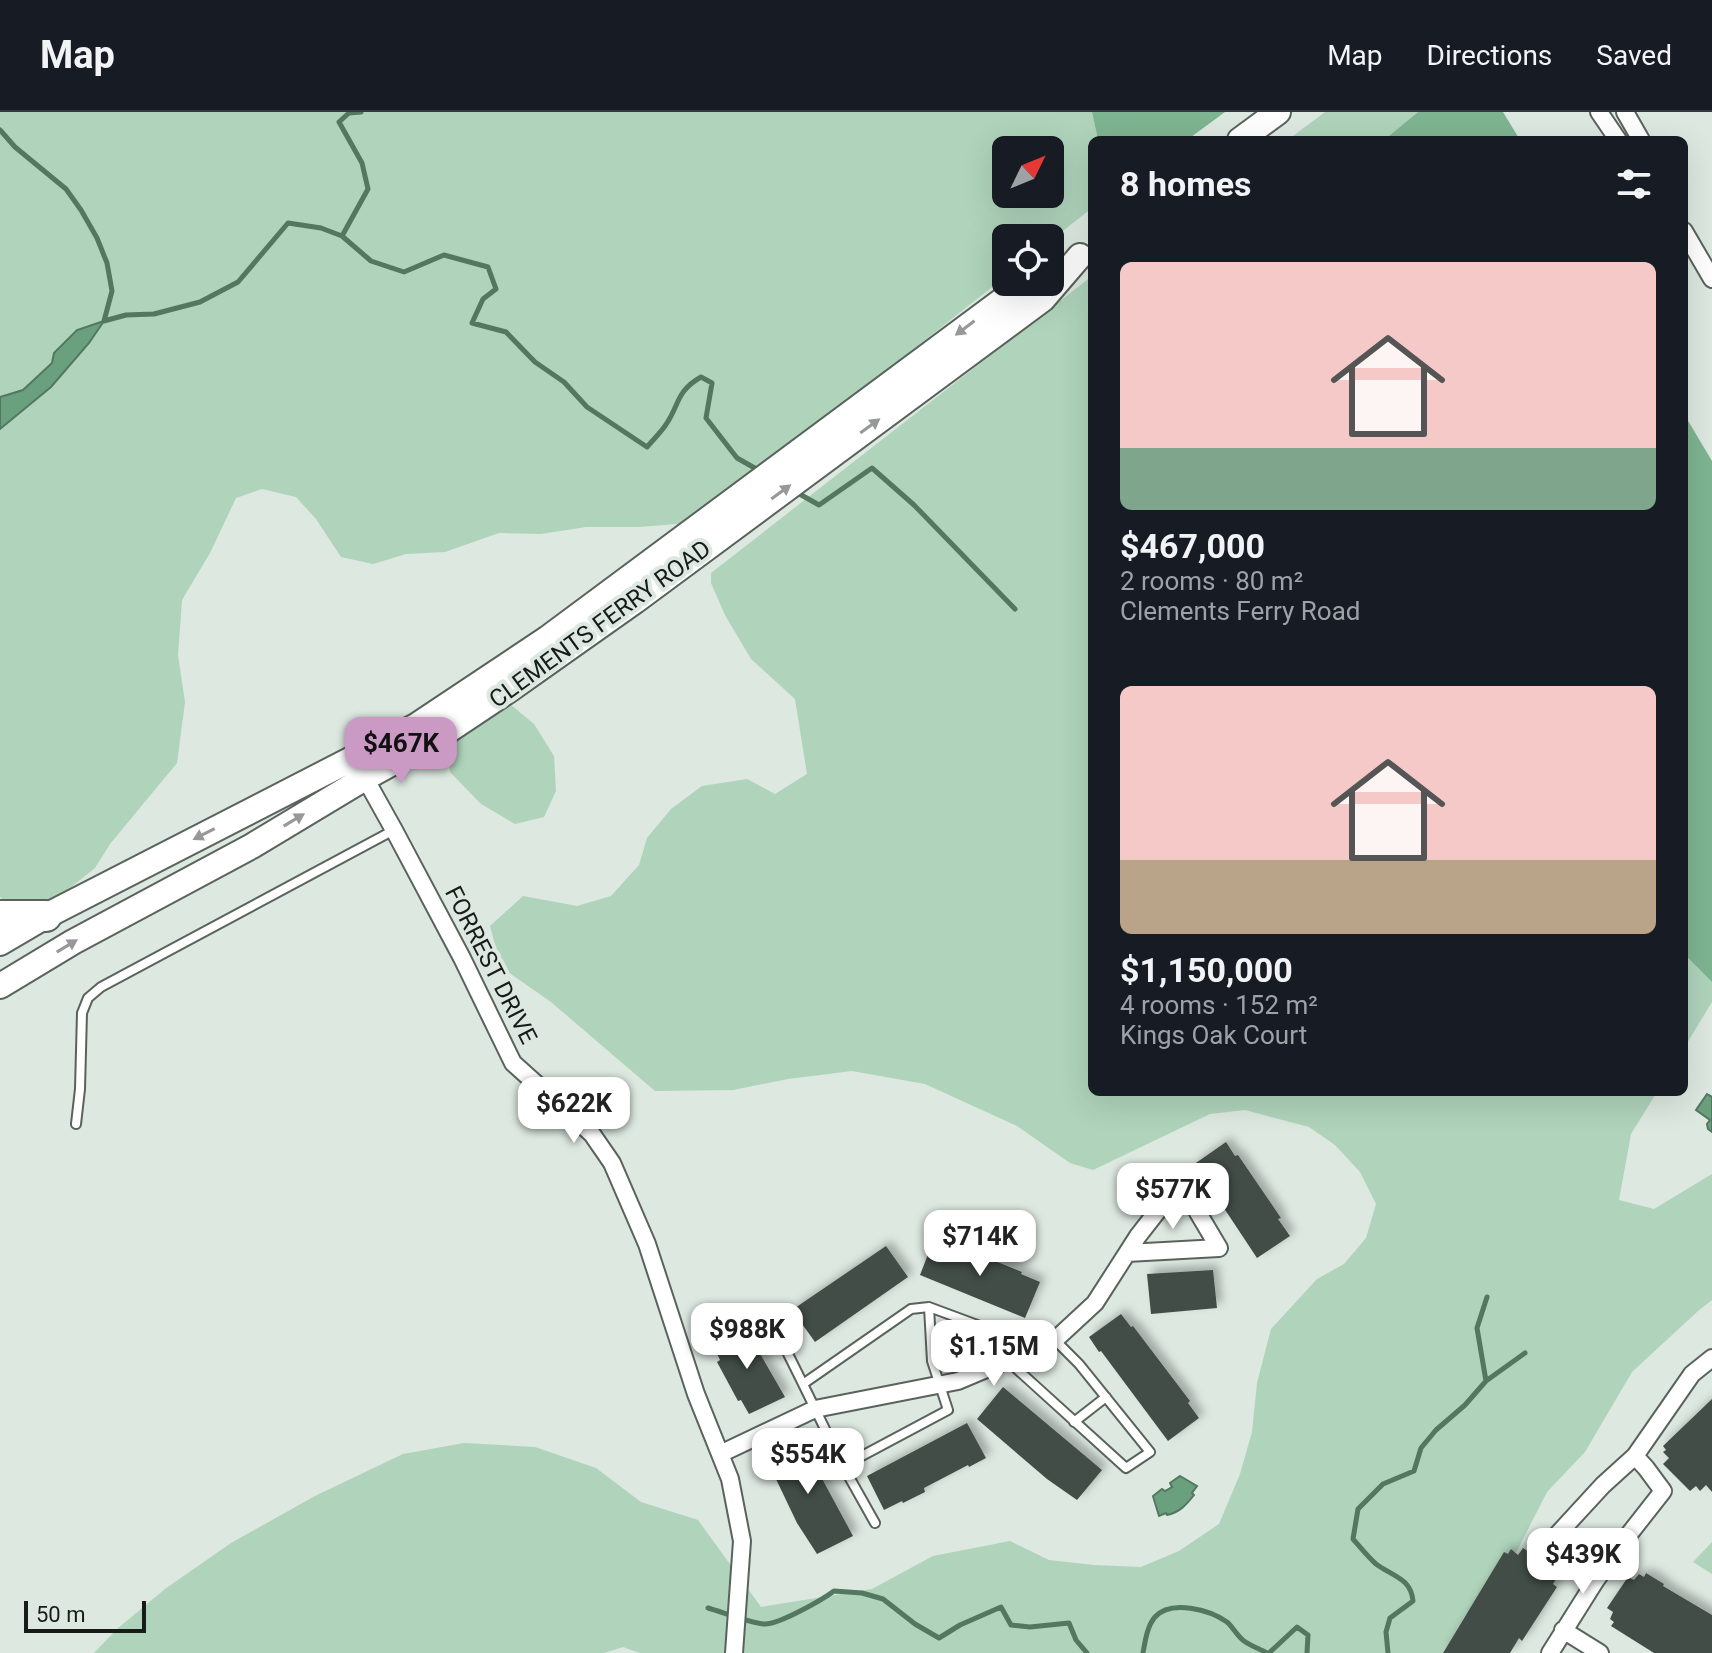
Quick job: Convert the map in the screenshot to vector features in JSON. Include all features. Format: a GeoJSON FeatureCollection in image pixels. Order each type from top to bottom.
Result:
{"type":"FeatureCollection","features":[{"type":"Feature","properties":{"kind":"highway"},"geometry":{"type":"LineString","coordinates":[[0,916],[46,916]]}},
{"type":"Feature","properties":{"kind":"main road"},"geometry":{"type":"LineString","coordinates":[[1245,136],[1278,112]]}},
{"type":"Feature","properties":{"kind":"main road","name":"CLEMENTS FERRY ROAD"},"geometry":{"type":"LineString","coordinates":[[1064,264],[1086,252]]}},
{"type":"Feature","properties":{"kind":"main road","name":"CLEMENTS FERRY ROAD"},"geometry":{"type":"LineString","coordinates":[[0,943],[46,916],[416,726],[748,503],[1043,299],[1086,252]]}},
{"type":"Feature","properties":{"kind":"main road","name":"CLEMENTS FERRY ROAD"},"geometry":{"type":"LineString","coordinates":[[802,464],[1010,296]]}},
{"type":"Feature","properties":{"kind":"main road","name":"CLEMENTS FERRY ROAD"},"geometry":{"type":"LineString","coordinates":[[0,986],[73,942],[252,846],[434,740],[635,601],[748,503]]}},
{"type":"Feature","properties":{"kind":"street"},"geometry":{"type":"LineString","coordinates":[[1599,112],[1615,136]]}},
{"type":"Feature","properties":{"kind":"street"},"geometry":{"type":"LineString","coordinates":[[1625,112],[1639,136]]}},
{"type":"Feature","properties":{"kind":"street"},"geometry":{"type":"LineString","coordinates":[[1688,238],[1712,279]]}},
{"type":"Feature","properties":{"kind":"street","name":"FORREST DRIVE"},"geometry":{"type":"LineString","coordinates":[[365,778],[462,958],[513,1063],[592,1134],[612,1163],[647,1244],[696,1394],[730,1479],[742,1541],[734,1653]]}},
{"type":"Feature","properties":{"kind":"street"},"geometry":{"type":"LineString","coordinates":[[720,1454],[815,1409],[958,1381],[1055,1340],[1095,1303],[1127,1253],[1163,1204],[1184,1189],[1219,1248],[1127,1253]]}},
{"type":"Feature","properties":{"kind":"street"},"geometry":{"type":"LineString","coordinates":[[1596,1580],[1551,1550],[1557,1535],[1573,1515],[1635,1456],[1692,1374],[1712,1358]]}},
{"type":"Feature","properties":{"kind":"street"},"geometry":{"type":"LineString","coordinates":[[1550,1653],[1596,1580],[1663,1491],[1635,1456]]}},
{"type":"Feature","properties":{"kind":"street"},"geometry":{"type":"LineString","coordinates":[[1563,1630],[1600,1653]]}},
{"type":"Feature","properties":{"kind":"lane"},"geometry":{"type":"LineString","coordinates":[[76,1124],[82,1013],[88,998],[101,987],[394,830]]}},
{"type":"Feature","properties":{"kind":"lane"},"geometry":{"type":"LineString","coordinates":[[843,1466],[948,1410],[932,1361],[929,1307]]}},
{"type":"Feature","properties":{"kind":"lane"},"geometry":{"type":"LineString","coordinates":[[803,1384],[911,1309],[929,1307],[999,1333]]}},
{"type":"Feature","properties":{"kind":"lane"},"geometry":{"type":"LineString","coordinates":[[773,1324],[843,1466],[875,1523]]}},
{"type":"Feature","properties":{"kind":"lane"},"geometry":{"type":"LineString","coordinates":[[1007,1360],[1126,1468],[1150,1452],[1079,1364],[1055,1340]]}},
{"type":"Feature","properties":{"kind":"lane"},"geometry":{"type":"LineString","coordinates":[[1074,1422],[1106,1397]]}},
{"type":"Feature","properties":{"kind":"shaded area"},"geometry":{"type":"Polygon","coordinates":[[[0,112],[1092,112],[1097,136],[1088,136],[1088,211],[1064,230],[1064,224],[992,224],[992,287],[705,514],[688,523],[586,527],[541,534],[499,533],[445,552],[406,554],[373,564],[341,557],[316,519],[296,497],[262,489],[236,498],[210,553],[182,600],[178,655],[185,702],[177,763],[110,844],[95,868],[26,919],[0,897],[0,429],[51,387],[103,322],[23,390],[0,397],[0,112]]]}},
{"type":"Feature","properties":{"kind":"shaded area"},"geometry":{"type":"Polygon","coordinates":[[[1092,112],[1225,112],[1192,136],[1097,136],[1092,112]]]}},
{"type":"Feature","properties":{"kind":"shaded area"},"geometry":{"type":"Polygon","coordinates":[[[1325,112],[1418,112],[1389,136],[1293,136],[1325,112]]]}},
{"type":"Feature","properties":{"kind":"shaded area"},"geometry":{"type":"Polygon","coordinates":[[[1418,112],[1503,112],[1518,136],[1389,136],[1418,112]]]}},
{"type":"Feature","properties":{"kind":"shaded area"},"geometry":{"type":"Polygon","coordinates":[[[1088,279],[1088,1096],[1655,1096],[1631,1134],[1619,1200],[1654,1209],[1712,1174],[1712,1300],[1632,1372],[1585,1452],[1547,1492],[1518,1549],[1466,1614],[1443,1653],[640,1653],[623,1647],[604,1653],[94,1653],[117,1629],[165,1589],[231,1543],[315,1496],[403,1454],[464,1443],[535,1447],[596,1468],[641,1502],[698,1520],[761,1607],[872,1589],[933,1556],[1010,1541],[1049,1560],[1141,1567],[1179,1551],[1219,1524],[1240,1474],[1252,1432],[1257,1383],[1271,1329],[1317,1279],[1344,1264],[1366,1238],[1376,1204],[1360,1172],[1335,1145],[1309,1127],[1245,1110],[1210,1114],[1093,1170],[1070,1163],[1017,1126],[925,1084],[852,1071],[733,1090],[655,1091],[551,1002],[501,967],[490,926],[523,896],[577,906],[611,896],[639,865],[647,838],[671,809],[702,786],[747,779],[775,794],[807,774],[795,699],[751,659],[725,615],[711,583],[711,573],[1088,279]]]}},
{"type":"Feature","properties":{"kind":"shaded area"},"geometry":{"type":"Polygon","coordinates":[[[104,321],[51,387],[0,429],[0,397],[23,390],[52,363],[54,353],[77,330],[104,321]]]}},
{"type":"Feature","properties":{"kind":"shaded area"},"geometry":{"type":"Polygon","coordinates":[[[1688,421],[1712,461],[1712,982],[1688,958],[1688,421]]]}},
{"type":"Feature","properties":{"kind":"shaded area"},"geometry":{"type":"Polygon","coordinates":[[[505,700],[534,724],[554,756],[556,791],[544,817],[515,824],[481,804],[450,772],[447,740],[505,700]]]}},
{"type":"Feature","properties":{"kind":"shaded area"},"geometry":{"type":"Polygon","coordinates":[[[1688,958],[1712,982],[1712,1002],[1688,1041],[1688,958]]]}},
{"type":"Feature","properties":{"kind":"shaded area"},"geometry":{"type":"Polygon","coordinates":[[[1707,1094],[1712,1097],[1712,1132],[1707,1124],[1710,1120],[1696,1110],[1707,1094]]]}},
{"type":"Feature","properties":{"kind":"shaded area"},"geometry":{"type":"Polygon","coordinates":[[[1180,1476],[1197,1486],[1192,1493],[1194,1495],[1179,1510],[1159,1516],[1153,1496],[1162,1489],[1165,1491],[1172,1487],[1170,1483],[1180,1476]]]}},
{"type":"Feature","properties":{"kind":"shaded area"},"geometry":{"type":"Polygon","coordinates":[[[1712,1542],[1712,1574],[1693,1562],[1712,1542]]]}},
{"type":"Feature","properties":{"kind":"building"},"geometry":{"type":"Polygon","coordinates":[[[1226,1142],[1281,1218],[1278,1219],[1290,1236],[1257,1258],[1193,1165],[1226,1142]]]}},
{"type":"Feature","properties":{"kind":"building"},"geometry":{"type":"Polygon","coordinates":[[[934,1239],[967,1253],[968,1250],[1040,1282],[1025,1318],[920,1275],[934,1239]]]}},
{"type":"Feature","properties":{"kind":"building"},"geometry":{"type":"Polygon","coordinates":[[[886,1246],[908,1277],[815,1342],[792,1310],[886,1246]]]}},
{"type":"Feature","properties":{"kind":"building"},"geometry":{"type":"Polygon","coordinates":[[[1213,1270],[1217,1308],[1151,1314],[1147,1274],[1213,1270]]]}},
{"type":"Feature","properties":{"kind":"building"},"geometry":{"type":"Polygon","coordinates":[[[1121,1314],[1190,1401],[1188,1403],[1199,1418],[1168,1441],[1089,1337],[1121,1314]]]}},
{"type":"Feature","properties":{"kind":"building"},"geometry":{"type":"Polygon","coordinates":[[[744,1326],[785,1397],[749,1414],[741,1400],[738,1401],[717,1362],[720,1360],[712,1342],[744,1326]]]}},
{"type":"Feature","properties":{"kind":"building"},"geometry":{"type":"Polygon","coordinates":[[[1003,1387],[1102,1470],[1077,1500],[1047,1479],[977,1419],[1003,1387]]]}},
{"type":"Feature","properties":{"kind":"building"},"geometry":{"type":"Polygon","coordinates":[[[1712,1399],[1712,1492],[1706,1485],[1700,1491],[1696,1486],[1690,1491],[1663,1464],[1669,1458],[1663,1452],[1666,1450],[1663,1446],[1712,1399]]]}},
{"type":"Feature","properties":{"kind":"building"},"geometry":{"type":"Polygon","coordinates":[[[967,1423],[986,1458],[924,1488],[925,1492],[884,1510],[867,1476],[967,1423]]]}},
{"type":"Feature","properties":{"kind":"building"},"geometry":{"type":"Polygon","coordinates":[[[799,1436],[853,1536],[817,1554],[797,1523],[764,1454],[799,1436]]]}},
{"type":"Feature","properties":{"kind":"building"},"geometry":{"type":"Polygon","coordinates":[[[1523,1548],[1554,1569],[1550,1575],[1556,1579],[1553,1584],[1557,1587],[1522,1641],[1519,1638],[1510,1653],[1443,1653],[1504,1552],[1508,1554],[1511,1549],[1518,1555],[1523,1548]]]}},
{"type":"Feature","properties":{"kind":"building"},"geometry":{"type":"Polygon","coordinates":[[[1646,1573],[1712,1615],[1712,1653],[1654,1653],[1611,1626],[1614,1622],[1610,1619],[1613,1612],[1607,1608],[1628,1577],[1634,1580],[1639,1574],[1644,1577],[1646,1573]]]}},
{"type":"Feature","properties":{"kind":"waterway"},"geometry":{"type":"LineString","coordinates":[[342,236],[368,189],[362,163],[339,122],[349,113],[361,112]]}},
{"type":"Feature","properties":{"kind":"waterway"},"geometry":{"type":"LineString","coordinates":[[0,130],[15,147],[66,189],[97,238],[107,263],[112,291],[104,321]]}},
{"type":"Feature","properties":{"kind":"waterway"},"geometry":{"type":"LineString","coordinates":[[104,321],[126,315],[154,314],[200,302],[238,282],[288,223],[321,228],[342,236],[371,261],[404,272],[444,255],[488,267],[496,289],[483,299],[472,323],[506,332],[535,362],[564,382],[587,407],[647,447],[665,426],[687,388],[701,377],[712,383],[706,418],[737,458],[760,471]]}},
{"type":"Feature","properties":{"kind":"waterway"},"geometry":{"type":"LineString","coordinates":[[796,492],[819,505],[872,468],[914,505],[1015,609]]}},
{"type":"Feature","properties":{"kind":"waterway"},"geometry":{"type":"LineString","coordinates":[[1486,1381],[1477,1328],[1487,1297]]}},
{"type":"Feature","properties":{"kind":"waterway"},"geometry":{"type":"LineString","coordinates":[[1388,1653],[1386,1632],[1390,1618],[1413,1601],[1405,1582],[1376,1564],[1353,1539],[1358,1509],[1383,1484],[1414,1471],[1421,1448],[1436,1430],[1465,1405],[1486,1381],[1525,1353]]}},
{"type":"Feature","properties":{"kind":"waterway"},"geometry":{"type":"LineString","coordinates":[[708,1608],[764,1624],[789,1616],[834,1591],[862,1593],[883,1599],[939,1638],[1001,1607],[1011,1625],[1030,1627],[1069,1623],[1076,1640],[1087,1653]]}},
{"type":"Feature","properties":{"kind":"waterway"},"geometry":{"type":"LineString","coordinates":[[1143,1653],[1152,1621],[1171,1608],[1201,1610],[1220,1618],[1244,1641],[1267,1653]]}},
{"type":"Feature","properties":{"kind":"waterway"},"geometry":{"type":"LineString","coordinates":[[1269,1653],[1297,1627],[1308,1635],[1307,1653]]}}]}
